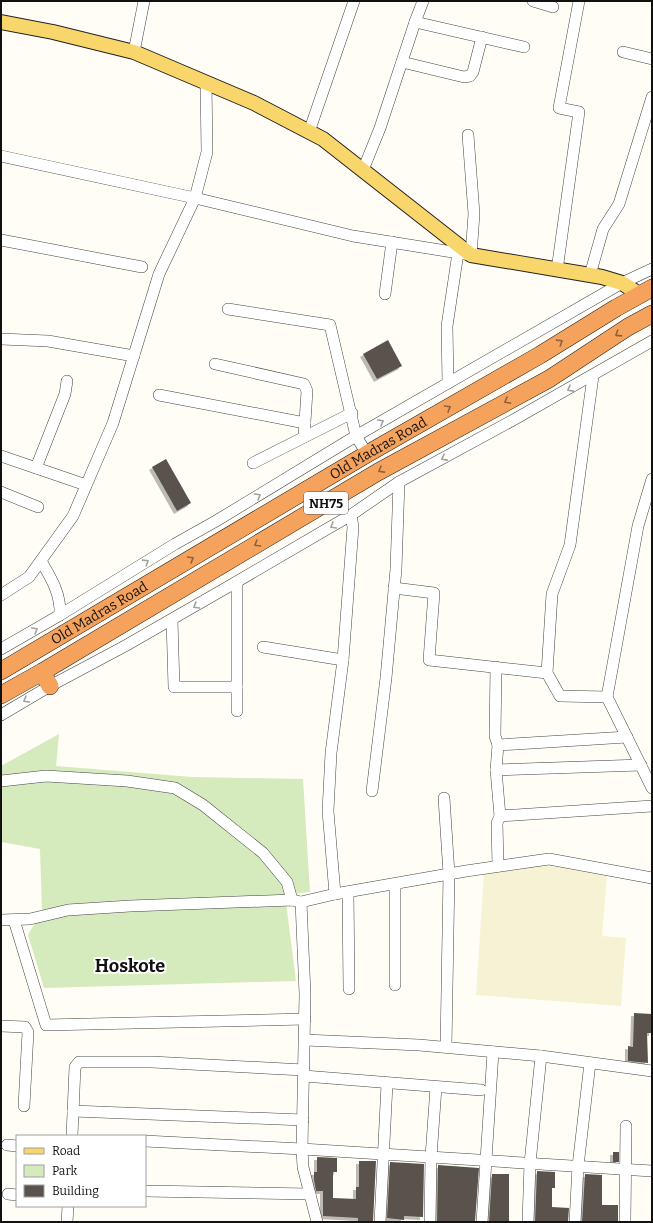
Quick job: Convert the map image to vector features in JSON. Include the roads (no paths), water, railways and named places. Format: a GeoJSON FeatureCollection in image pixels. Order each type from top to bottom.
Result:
{"type":"FeatureCollection","features":[{"type":"Feature","properties":{"kind":"highway","name":"Old Madras Road"},"geometry":{"type":"LineString","coordinates":[[1,671],[367,454],[540,355],[646,291]]}},
{"type":"Feature","properties":{"kind":"highway","name":"Old Madras Road"},"geometry":{"type":"LineString","coordinates":[[1,695],[46,679],[378,472],[549,379],[628,327],[652,314]]}},
{"type":"Feature","properties":{"kind":"main road"},"geometry":{"type":"LineString","coordinates":[[1,22],[53,32],[134,52],[254,103],[323,139],[465,254],[590,275],[646,291]]}},
{"type":"Feature","properties":{"kind":"street"},"geometry":{"type":"LineString","coordinates":[[134,52],[144,1]]}},
{"type":"Feature","properties":{"kind":"street"},"geometry":{"type":"LineString","coordinates":[[309,132],[354,1]]}},
{"type":"Feature","properties":{"kind":"street"},"geometry":{"type":"LineString","coordinates":[[363,170],[380,128],[423,1]]}},
{"type":"Feature","properties":{"kind":"street"},"geometry":{"type":"LineString","coordinates":[[533,1],[553,7]]}},
{"type":"Feature","properties":{"kind":"street"},"geometry":{"type":"LineString","coordinates":[[557,270],[578,112],[559,108],[579,1]]}},
{"type":"Feature","properties":{"kind":"street"},"geometry":{"type":"LineString","coordinates":[[415,22],[524,47]]}},
{"type":"Feature","properties":{"kind":"street"},"geometry":{"type":"LineString","coordinates":[[402,62],[464,77],[470,76],[473,72],[482,37]]}},
{"type":"Feature","properties":{"kind":"street"},"geometry":{"type":"LineString","coordinates":[[622,52],[652,59]]}},
{"type":"Feature","properties":{"kind":"street"},"geometry":{"type":"LineString","coordinates":[[1,595],[29,578],[73,516],[113,423],[159,274],[195,198],[207,152],[206,82]]}},
{"type":"Feature","properties":{"kind":"street"},"geometry":{"type":"LineString","coordinates":[[590,275],[603,229],[619,204],[652,97]]}},
{"type":"Feature","properties":{"kind":"street"},"geometry":{"type":"LineString","coordinates":[[448,383],[447,326],[474,214],[468,135]]}},
{"type":"Feature","properties":{"kind":"street"},"geometry":{"type":"LineString","coordinates":[[1,156],[195,198],[353,236],[465,254]]}},
{"type":"Feature","properties":{"kind":"street"},"geometry":{"type":"LineString","coordinates":[[1,240],[142,267]]}},
{"type":"Feature","properties":{"kind":"street"},"geometry":{"type":"LineString","coordinates":[[385,294],[392,242]]}},
{"type":"Feature","properties":{"kind":"street"},"geometry":{"type":"LineString","coordinates":[[1,649],[60,615],[175,544],[216,521],[356,436],[622,283],[652,269]]}},
{"type":"Feature","properties":{"kind":"street"},"geometry":{"type":"LineString","coordinates":[[228,309],[330,325],[352,413],[356,436],[367,454]]}},
{"type":"Feature","properties":{"kind":"street"},"geometry":{"type":"LineString","coordinates":[[1,339],[48,341],[134,356]]}},
{"type":"Feature","properties":{"kind":"street"},"geometry":{"type":"LineString","coordinates":[[1,715],[46,679],[125,646],[172,620],[351,515],[399,482],[593,376],[652,341]]}},
{"type":"Feature","properties":{"kind":"street"},"geometry":{"type":"LineString","coordinates":[[215,364],[304,384],[307,391],[304,437]]}},
{"type":"Feature","properties":{"kind":"street"},"geometry":{"type":"LineString","coordinates":[[593,376],[570,545],[552,594],[547,673],[560,696],[607,697]]}},
{"type":"Feature","properties":{"kind":"street"},"geometry":{"type":"LineString","coordinates":[[36,468],[65,394],[67,381]]}},
{"type":"Feature","properties":{"kind":"street"},"geometry":{"type":"LineString","coordinates":[[159,395],[305,423]]}},
{"type":"Feature","properties":{"kind":"street"},"geometry":{"type":"LineString","coordinates":[[253,463],[352,413]]}},
{"type":"Feature","properties":{"kind":"street"},"geometry":{"type":"LineString","coordinates":[[1,456],[86,485]]}},
{"type":"Feature","properties":{"kind":"street"},"geometry":{"type":"LineString","coordinates":[[652,479],[638,526],[607,697],[652,788]]}},
{"type":"Feature","properties":{"kind":"street"},"geometry":{"type":"LineString","coordinates":[[372,791],[386,678],[396,569],[399,482]]}},
{"type":"Feature","properties":{"kind":"street"},"geometry":{"type":"LineString","coordinates":[[1,492],[38,507]]}},
{"type":"Feature","properties":{"kind":"street"},"geometry":{"type":"LineString","coordinates":[[335,894],[328,811],[331,753],[343,660],[353,527],[351,515]]}},
{"type":"Feature","properties":{"kind":"street"},"geometry":{"type":"LineString","coordinates":[[40,561],[60,600],[60,615]]}},
{"type":"Feature","properties":{"kind":"street"},"geometry":{"type":"LineString","coordinates":[[237,582],[237,710]]}},
{"type":"Feature","properties":{"kind":"street"},"geometry":{"type":"LineString","coordinates":[[394,588],[434,593],[429,660],[547,673]]}},
{"type":"Feature","properties":{"kind":"street"},"geometry":{"type":"LineString","coordinates":[[172,620],[174,687],[237,686]]}},
{"type":"Feature","properties":{"kind":"street"},"geometry":{"type":"LineString","coordinates":[[263,647],[343,660]]}},
{"type":"Feature","properties":{"kind":"street"},"geometry":{"type":"LineString","coordinates":[[496,667],[495,736],[498,745],[496,770],[500,816],[497,823],[498,866]]}},
{"type":"Feature","properties":{"kind":"street"},"geometry":{"type":"LineString","coordinates":[[498,745],[627,737]]}},
{"type":"Feature","properties":{"kind":"street"},"geometry":{"type":"LineString","coordinates":[[496,770],[641,765]]}},
{"type":"Feature","properties":{"kind":"street"},"geometry":{"type":"LineString","coordinates":[[1,781],[46,776],[127,781],[175,788],[203,805],[263,853],[286,882],[296,901],[305,994],[302,1149],[303,1167],[317,1222]]}},
{"type":"Feature","properties":{"kind":"street"},"geometry":{"type":"LineString","coordinates":[[444,798],[450,874],[446,1047]]}},
{"type":"Feature","properties":{"kind":"street"},"geometry":{"type":"LineString","coordinates":[[500,816],[652,806]]}},
{"type":"Feature","properties":{"kind":"street"},"geometry":{"type":"LineString","coordinates":[[1,920],[30,919],[68,910],[130,906],[296,901],[498,866],[549,859],[652,878]]}},
{"type":"Feature","properties":{"kind":"street"},"geometry":{"type":"LineString","coordinates":[[395,884],[395,985]]}},
{"type":"Feature","properties":{"kind":"street"},"geometry":{"type":"LineString","coordinates":[[348,892],[349,990]]}},
{"type":"Feature","properties":{"kind":"street"},"geometry":{"type":"LineString","coordinates":[[14,920],[46,1025],[305,1019]]}},
{"type":"Feature","properties":{"kind":"street"},"geometry":{"type":"LineString","coordinates":[[1,1026],[25,1027],[28,1032],[24,1106]]}},
{"type":"Feature","properties":{"kind":"street"},"geometry":{"type":"LineString","coordinates":[[305,1040],[446,1047],[541,1056],[652,1071]]}},
{"type":"Feature","properties":{"kind":"street"},"geometry":{"type":"LineString","coordinates":[[482,1222],[493,1052]]}},
{"type":"Feature","properties":{"kind":"street"},"geometry":{"type":"LineString","coordinates":[[528,1222],[530,1163],[541,1056]]}},
{"type":"Feature","properties":{"kind":"street"},"geometry":{"type":"LineString","coordinates":[[72,1135],[75,1067],[78,1062],[152,1062],[304,1073],[387,1084],[481,1090]]}},
{"type":"Feature","properties":{"kind":"street"},"geometry":{"type":"LineString","coordinates":[[575,1222],[578,1166],[590,1063]]}},
{"type":"Feature","properties":{"kind":"street"},"geometry":{"type":"LineString","coordinates":[[380,1222],[387,1084]]}},
{"type":"Feature","properties":{"kind":"street"},"geometry":{"type":"LineString","coordinates":[[430,1222],[431,1157],[436,1087]]}},
{"type":"Feature","properties":{"kind":"street"},"geometry":{"type":"LineString","coordinates":[[73,1111],[303,1120]]}},
{"type":"Feature","properties":{"kind":"street"},"geometry":{"type":"LineString","coordinates":[[625,1222],[626,1126]]}},
{"type":"Feature","properties":{"kind":"street"},"geometry":{"type":"LineString","coordinates":[[146,1142],[302,1149],[652,1171]]}},
{"type":"Feature","properties":{"kind":"street"},"geometry":{"type":"LineString","coordinates":[[146,1191],[310,1194]]}},
{"type":"Feature","properties":{"kind":"street"},"geometry":{"type":"LineString","coordinates":[[68,1207],[68,1222]]}},
{"type":"Feature","properties":{"kind":"district","name":"Hoskote"},"geometry":{"type":"Point","coordinates":[130,966]}}]}
